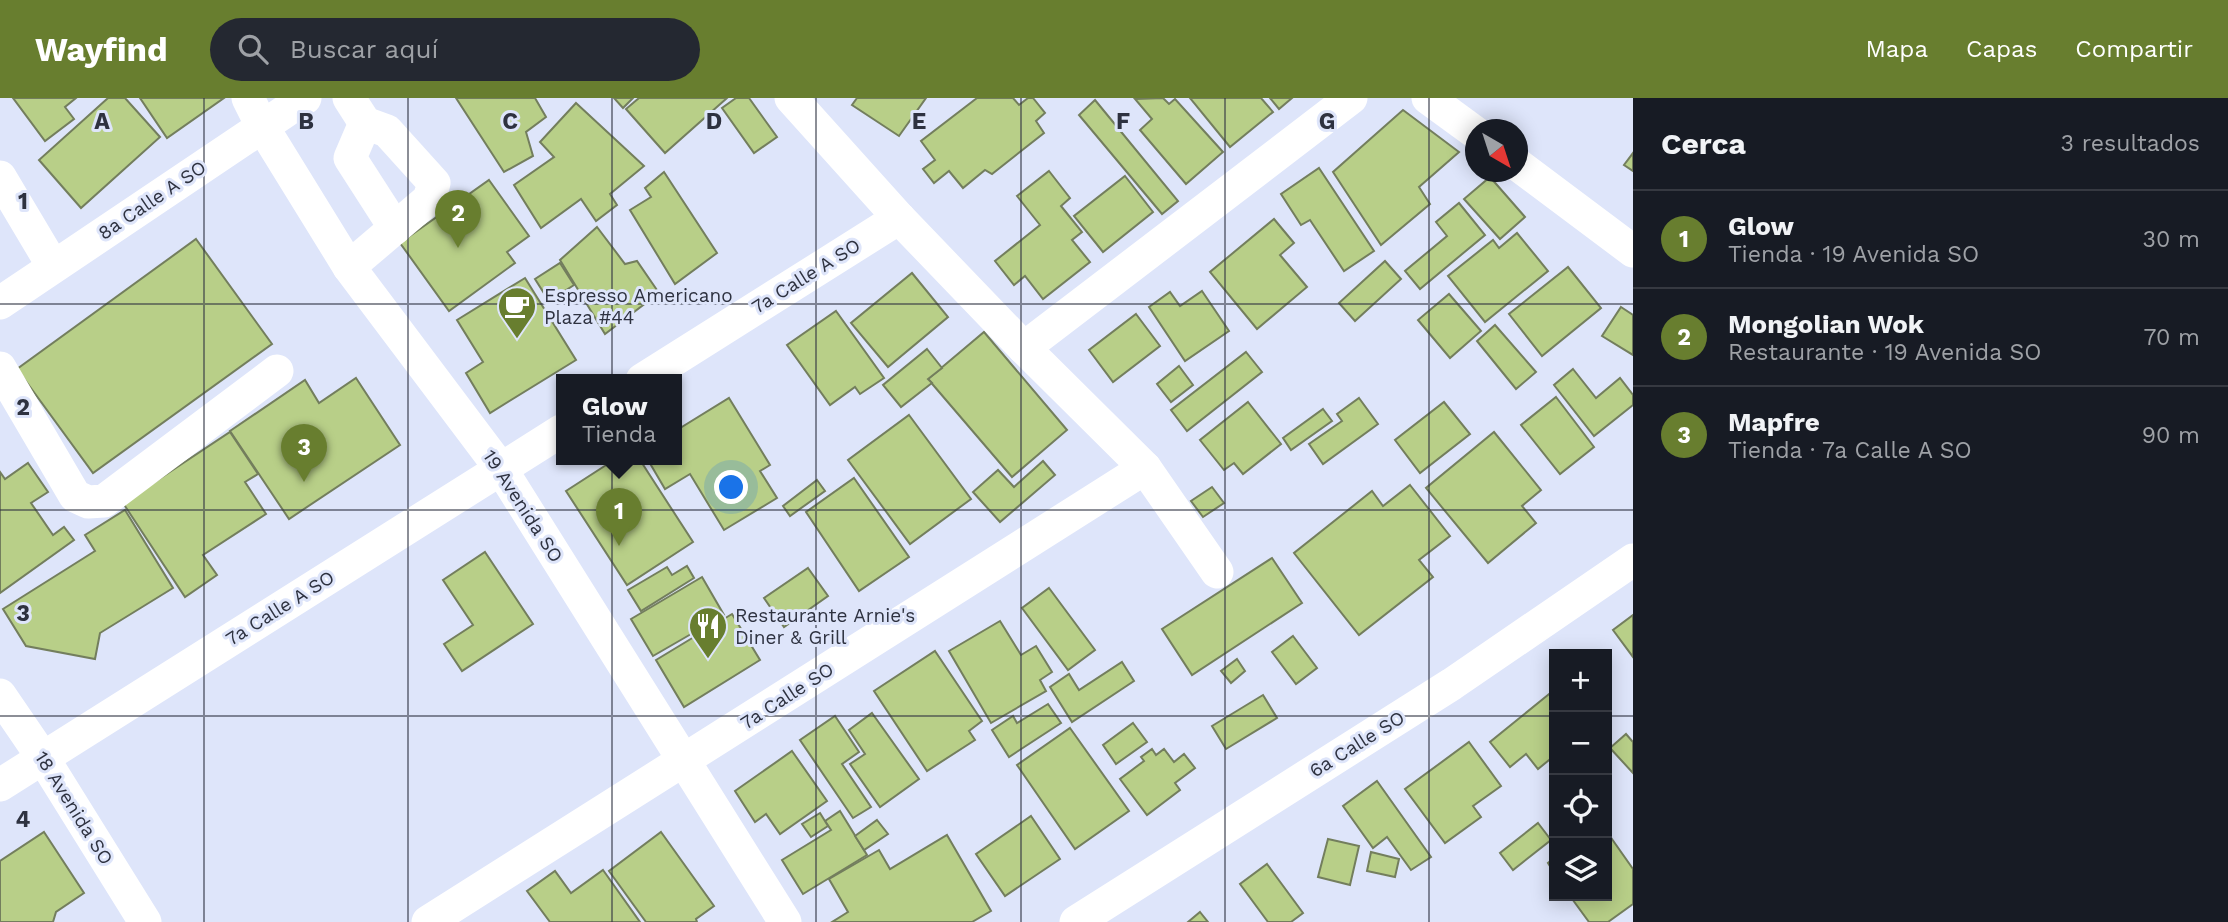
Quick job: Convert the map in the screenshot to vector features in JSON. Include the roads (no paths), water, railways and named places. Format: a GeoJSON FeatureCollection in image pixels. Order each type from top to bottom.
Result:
{"type":"FeatureCollection","features":[{"type":"Feature","properties":{"kind":"street","name":"8a Calle A SO"},"geometry":{"type":"LineString","coordinates":[[0,303],[53,267],[255,112],[305,98]]}},
{"type":"Feature","properties":{"kind":"street"},"geometry":{"type":"LineString","coordinates":[[791,98],[899,218],[1144,468],[1217,572]]}},
{"type":"Feature","properties":{"kind":"street"},"geometry":{"type":"LineString","coordinates":[[1024,348],[1351,98]]}},
{"type":"Feature","properties":{"kind":"street"},"geometry":{"type":"LineString","coordinates":[[1428,98],[1465,126]]}},
{"type":"Feature","properties":{"kind":"street"},"geometry":{"type":"LineString","coordinates":[[349,267],[395,228],[429,199],[433,183],[387,131],[357,111],[350,158],[395,228]]}},
{"type":"Feature","properties":{"kind":"street","name":"19 Avenida SO"},"geometry":{"type":"LineString","coordinates":[[255,112],[349,267],[501,469],[785,922]]}},
{"type":"Feature","properties":{"kind":"street"},"geometry":{"type":"LineString","coordinates":[[1528,173],[1633,251]]}},
{"type":"Feature","properties":{"kind":"street"},"geometry":{"type":"LineString","coordinates":[[0,177],[53,267]]}},
{"type":"Feature","properties":{"kind":"street","name":"7a Calle A SO"},"geometry":{"type":"LineString","coordinates":[[652,374],[899,218]]}},
{"type":"Feature","properties":{"kind":"street"},"geometry":{"type":"LineString","coordinates":[[0,368],[75,496],[88,502],[104,501],[277,371]]}},
{"type":"Feature","properties":{"kind":"street","name":"7a Calle A SO"},"geometry":{"type":"LineString","coordinates":[[0,785],[556,434]]}},
{"type":"Feature","properties":{"kind":"street","name":"7a Calle SO"},"geometry":{"type":"LineString","coordinates":[[428,922],[1144,468]]}},
{"type":"Feature","properties":{"kind":"street","name":"6a Calle SO"},"geometry":{"type":"LineString","coordinates":[[1076,922],[1452,684],[1633,560]]}},
{"type":"Feature","properties":{"kind":"street","name":"18 Avenida SO"},"geometry":{"type":"LineString","coordinates":[[0,695],[43,758],[145,922]]}},
{"type":"Feature","properties":{"kind":"place","name":"Mongolian Wok"},"geometry":{"type":"Point","coordinates":[458,248]}},
{"type":"Feature","properties":{"kind":"place","name":"Espresso Americano Plaza #44"},"geometry":{"type":"Point","coordinates":[517,340]}},
{"type":"Feature","properties":{"kind":"place","name":"Mapfre"},"geometry":{"type":"Point","coordinates":[304,482]}},
{"type":"Feature","properties":{"kind":"place","name":"Glow"},"geometry":{"type":"Point","coordinates":[619,546]}},
{"type":"Feature","properties":{"kind":"place","name":"Restaurante Arnie's Diner & Grill"},"geometry":{"type":"Point","coordinates":[708,660]}}]}
